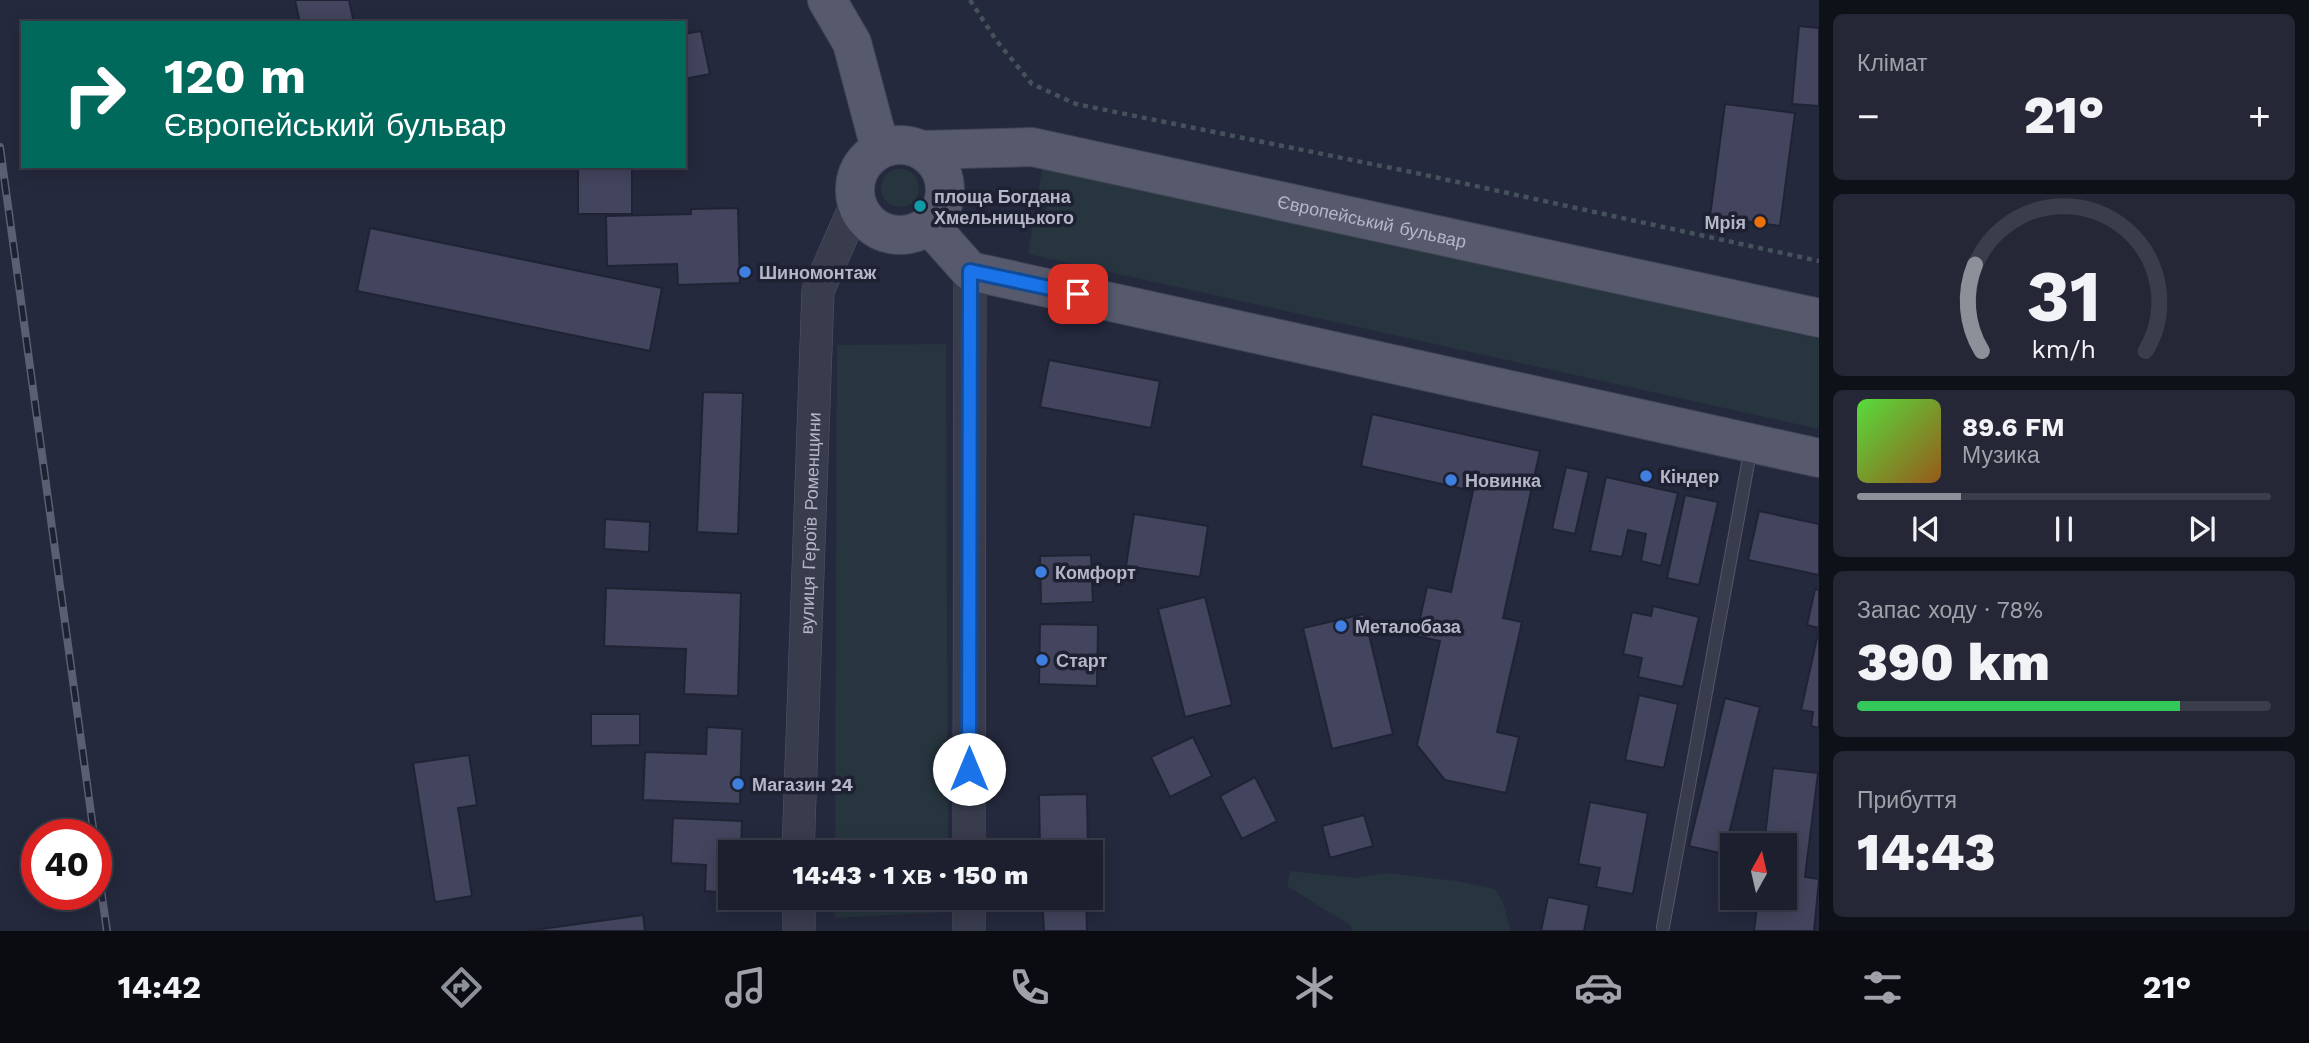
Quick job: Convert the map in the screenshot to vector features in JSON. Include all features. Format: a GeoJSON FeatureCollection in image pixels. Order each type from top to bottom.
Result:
{"type":"FeatureCollection","features":[{"type":"Feature","properties":{"kind":"main road"},"geometry":{"type":"LineString","coordinates":[[827,0],[852,43],[880,148]]}},
{"type":"Feature","properties":{"kind":"main road"},"geometry":{"type":"LineString","coordinates":[[902,144],[923,150],[939,165],[946,186],[942,208],[929,225],[909,235],[887,234],[868,223],[856,204],[854,182],[863,162],[880,148],[902,144]]}},
{"type":"Feature","properties":{"kind":"main road","name":"Європейський бульвар"},"geometry":{"type":"LineString","coordinates":[[923,150],[1032,147],[1819,318]]}},
{"type":"Feature","properties":{"kind":"main road"},"geometry":{"type":"LineString","coordinates":[[929,225],[970,271],[1819,458]]}},
{"type":"Feature","properties":{"kind":"street","name":"вулиця Героїв Роменщини"},"geometry":{"type":"LineString","coordinates":[[799,840],[818,291],[856,204]]}},
{"type":"Feature","properties":{"kind":"street"},"geometry":{"type":"LineString","coordinates":[[969,840],[970,271]]}},
{"type":"Feature","properties":{"kind":"street"},"geometry":{"type":"LineString","coordinates":[[799,910],[799,931]]}},
{"type":"Feature","properties":{"kind":"street"},"geometry":{"type":"LineString","coordinates":[[969,910],[969,931]]}},
{"type":"Feature","properties":{"kind":"lane"},"geometry":{"type":"LineString","coordinates":[[1663,927],[1752,444]]}},
{"type":"Feature","properties":{"kind":"path"},"geometry":{"type":"LineString","coordinates":[[970,0],[996,40],[1032,84],[1076,104],[1416,173],[1819,261]]}},
{"type":"Feature","properties":{"kind":"shaded area"},"geometry":{"type":"Polygon","coordinates":[[[1043,166],[1819,339],[1819,429],[1028,254],[1034,219],[1045,216],[1047,201],[1038,193],[1043,166]]]}},
{"type":"Feature","properties":{"kind":"shaded area"},"geometry":{"type":"Polygon","coordinates":[[[900,169],[914,174],[919,188],[914,202],[900,207],[886,202],[881,188],[886,174],[900,169]]]}},
{"type":"Feature","properties":{"kind":"shaded area"},"geometry":{"type":"Polygon","coordinates":[[[946,344],[948,840],[835,840],[837,345],[946,344]]]}},
{"type":"Feature","properties":{"kind":"shaded area"},"geometry":{"type":"Polygon","coordinates":[[[1290,871],[1356,878],[1387,873],[1456,881],[1495,889],[1503,902],[1511,931],[1352,931],[1350,925],[1287,886],[1290,871]]]}},
{"type":"Feature","properties":{"kind":"shaded area"},"geometry":{"type":"Polygon","coordinates":[[[835,910],[948,910],[948,912],[835,918],[835,910]]]}},
{"type":"Feature","properties":{"kind":"building"},"geometry":{"type":"Polygon","coordinates":[[[295,0],[349,0],[354,21],[300,21],[295,0]]]}},
{"type":"Feature","properties":{"kind":"building"},"geometry":{"type":"Polygon","coordinates":[[[1799,26],[1819,28],[1819,106],[1792,104],[1799,26]]]}},
{"type":"Feature","properties":{"kind":"building"},"geometry":{"type":"Polygon","coordinates":[[[701,31],[710,74],[686,79],[686,34],[701,31]]]}},
{"type":"Feature","properties":{"kind":"building"},"geometry":{"type":"Polygon","coordinates":[[[1725,104],[1795,113],[1780,226],[1710,216],[1725,104]]]}},
{"type":"Feature","properties":{"kind":"building"},"geometry":{"type":"Polygon","coordinates":[[[578,168],[632,168],[632,214],[578,214],[578,168]]]}},
{"type":"Feature","properties":{"kind":"building"},"geometry":{"type":"Polygon","coordinates":[[[738,208],[740,283],[678,285],[677,264],[607,266],[606,216],[691,214],[691,209],[738,208]]]}},
{"type":"Feature","properties":{"kind":"building"},"geometry":{"type":"Polygon","coordinates":[[[370,228],[662,288],[650,351],[357,291],[370,228]]]}},
{"type":"Feature","properties":{"kind":"building"},"geometry":{"type":"Polygon","coordinates":[[[1049,360],[1160,381],[1151,428],[1040,407],[1049,360]]]}},
{"type":"Feature","properties":{"kind":"building"},"geometry":{"type":"Polygon","coordinates":[[[703,392],[743,393],[738,534],[697,532],[703,392]]]}},
{"type":"Feature","properties":{"kind":"building"},"geometry":{"type":"Polygon","coordinates":[[[1372,414],[1540,451],[1503,618],[1522,622],[1497,732],[1519,737],[1506,793],[1445,780],[1417,745],[1440,641],[1416,636],[1427,587],[1451,592],[1473,491],[1361,466],[1372,414]]]}},
{"type":"Feature","properties":{"kind":"building"},"geometry":{"type":"Polygon","coordinates":[[[1566,467],[1589,472],[1575,534],[1552,529],[1566,467]]]}},
{"type":"Feature","properties":{"kind":"building"},"geometry":{"type":"Polygon","coordinates":[[[1606,477],[1678,493],[1661,566],[1641,561],[1646,534],[1628,530],[1622,557],[1590,551],[1606,477]]]}},
{"type":"Feature","properties":{"kind":"building"},"geometry":{"type":"Polygon","coordinates":[[[1685,495],[1718,502],[1699,585],[1667,578],[1685,495]]]}},
{"type":"Feature","properties":{"kind":"building"},"geometry":{"type":"Polygon","coordinates":[[[1759,511],[1819,524],[1819,575],[1748,560],[1759,511]]]}},
{"type":"Feature","properties":{"kind":"building"},"geometry":{"type":"Polygon","coordinates":[[[1134,514],[1208,526],[1200,577],[1126,566],[1134,514]]]}},
{"type":"Feature","properties":{"kind":"building"},"geometry":{"type":"Polygon","coordinates":[[[605,519],[650,522],[649,552],[604,549],[605,519]]]}},
{"type":"Feature","properties":{"kind":"building"},"geometry":{"type":"Polygon","coordinates":[[[1091,555],[1093,602],[1041,604],[1040,556],[1091,555]]]}},
{"type":"Feature","properties":{"kind":"building"},"geometry":{"type":"Polygon","coordinates":[[[606,588],[741,593],[738,696],[684,694],[686,649],[604,646],[606,588]]]}},
{"type":"Feature","properties":{"kind":"building"},"geometry":{"type":"Polygon","coordinates":[[[1815,589],[1819,590],[1819,628],[1807,625],[1815,589]]]}},
{"type":"Feature","properties":{"kind":"building"},"geometry":{"type":"Polygon","coordinates":[[[1205,597],[1232,705],[1185,717],[1158,609],[1205,597]]]}},
{"type":"Feature","properties":{"kind":"building"},"geometry":{"type":"Polygon","coordinates":[[[1653,606],[1699,617],[1683,687],[1638,677],[1642,658],[1623,654],[1632,612],[1651,616],[1653,606]]]}},
{"type":"Feature","properties":{"kind":"building"},"geometry":{"type":"Polygon","coordinates":[[[1364,614],[1393,734],[1332,749],[1303,628],[1364,614]]]}},
{"type":"Feature","properties":{"kind":"building"},"geometry":{"type":"Polygon","coordinates":[[[1040,624],[1098,625],[1097,686],[1039,684],[1040,624]]]}},
{"type":"Feature","properties":{"kind":"building"},"geometry":{"type":"Polygon","coordinates":[[[1819,629],[1819,728],[1811,726],[1813,712],[1801,710],[1819,629]]]}},
{"type":"Feature","properties":{"kind":"building"},"geometry":{"type":"Polygon","coordinates":[[[1639,695],[1678,704],[1664,768],[1625,760],[1639,695]]]}},
{"type":"Feature","properties":{"kind":"building"},"geometry":{"type":"Polygon","coordinates":[[[1725,698],[1760,707],[1729,833],[1720,833],[1720,853],[1689,846],[1725,698]]]}},
{"type":"Feature","properties":{"kind":"building"},"geometry":{"type":"Polygon","coordinates":[[[591,714],[640,714],[640,745],[591,746],[591,714]]]}},
{"type":"Feature","properties":{"kind":"building"},"geometry":{"type":"Polygon","coordinates":[[[707,727],[742,729],[740,804],[643,800],[645,752],[706,754],[707,727]]]}},
{"type":"Feature","properties":{"kind":"building"},"geometry":{"type":"Polygon","coordinates":[[[1193,737],[1212,776],[1170,797],[1151,757],[1193,737]]]}},
{"type":"Feature","properties":{"kind":"building"},"geometry":{"type":"Polygon","coordinates":[[[469,755],[477,805],[458,808],[472,896],[435,902],[413,763],[469,755]]]}},
{"type":"Feature","properties":{"kind":"building"},"geometry":{"type":"Polygon","coordinates":[[[1773,768],[1818,773],[1805,877],[1819,879],[1814,931],[1754,931],[1757,910],[1797,910],[1797,833],[1765,833],[1773,768]]]}},
{"type":"Feature","properties":{"kind":"building"},"geometry":{"type":"Polygon","coordinates":[[[1255,777],[1277,821],[1242,839],[1220,796],[1255,777]]]}},
{"type":"Feature","properties":{"kind":"building"},"geometry":{"type":"Polygon","coordinates":[[[1087,794],[1088,840],[1040,840],[1039,795],[1087,794]]]}},
{"type":"Feature","properties":{"kind":"building"},"geometry":{"type":"Polygon","coordinates":[[[1590,802],[1648,813],[1633,894],[1596,887],[1600,868],[1578,864],[1590,802]]]}},
{"type":"Feature","properties":{"kind":"building"},"geometry":{"type":"Polygon","coordinates":[[[1364,815],[1373,846],[1330,858],[1322,826],[1364,815]]]}},
{"type":"Feature","properties":{"kind":"building"},"geometry":{"type":"Polygon","coordinates":[[[673,818],[742,821],[741,840],[718,840],[718,892],[705,891],[706,865],[671,863],[673,818]]]}},
{"type":"Feature","properties":{"kind":"building"},"geometry":{"type":"Polygon","coordinates":[[[1548,897],[1589,905],[1584,931],[1541,931],[1548,897]]]}},
{"type":"Feature","properties":{"kind":"building"},"geometry":{"type":"Polygon","coordinates":[[[1043,910],[1086,910],[1087,931],[1044,931],[1043,910]]]}},
{"type":"Feature","properties":{"kind":"building"},"geometry":{"type":"Polygon","coordinates":[[[643,915],[645,931],[527,931],[643,915]]]}},
{"type":"Feature","properties":{"kind":"railway"},"geometry":{"type":"LineString","coordinates":[[0,147],[92,819]]}},
{"type":"Feature","properties":{"kind":"railway"},"geometry":{"type":"LineString","coordinates":[[104,910],[107,931]]}},
{"type":"Feature","properties":{"kind":"place","name":"площа Богдана Хмельницького"},"geometry":{"type":"Point","coordinates":[920,206]}},
{"type":"Feature","properties":{"kind":"place","name":"Мрія"},"geometry":{"type":"Point","coordinates":[1760,222]}},
{"type":"Feature","properties":{"kind":"place","name":"Шиномонтаж"},"geometry":{"type":"Point","coordinates":[745,272]}},
{"type":"Feature","properties":{"kind":"place","name":"Кіндер"},"geometry":{"type":"Point","coordinates":[1646,476]}},
{"type":"Feature","properties":{"kind":"place","name":"Новинка"},"geometry":{"type":"Point","coordinates":[1451,480]}},
{"type":"Feature","properties":{"kind":"place","name":"Комфорт"},"geometry":{"type":"Point","coordinates":[1041,572]}},
{"type":"Feature","properties":{"kind":"place","name":"Металобаза"},"geometry":{"type":"Point","coordinates":[1341,626]}},
{"type":"Feature","properties":{"kind":"place","name":"Старт"},"geometry":{"type":"Point","coordinates":[1042,660]}},
{"type":"Feature","properties":{"kind":"place","name":"Магазин 24"},"geometry":{"type":"Point","coordinates":[738,784]}},
{"type":"Feature","properties":{"kind":"route"},"geometry":{"type":"LineString","coordinates":[[969,769],[970,271],[1078,294]]}}]}
